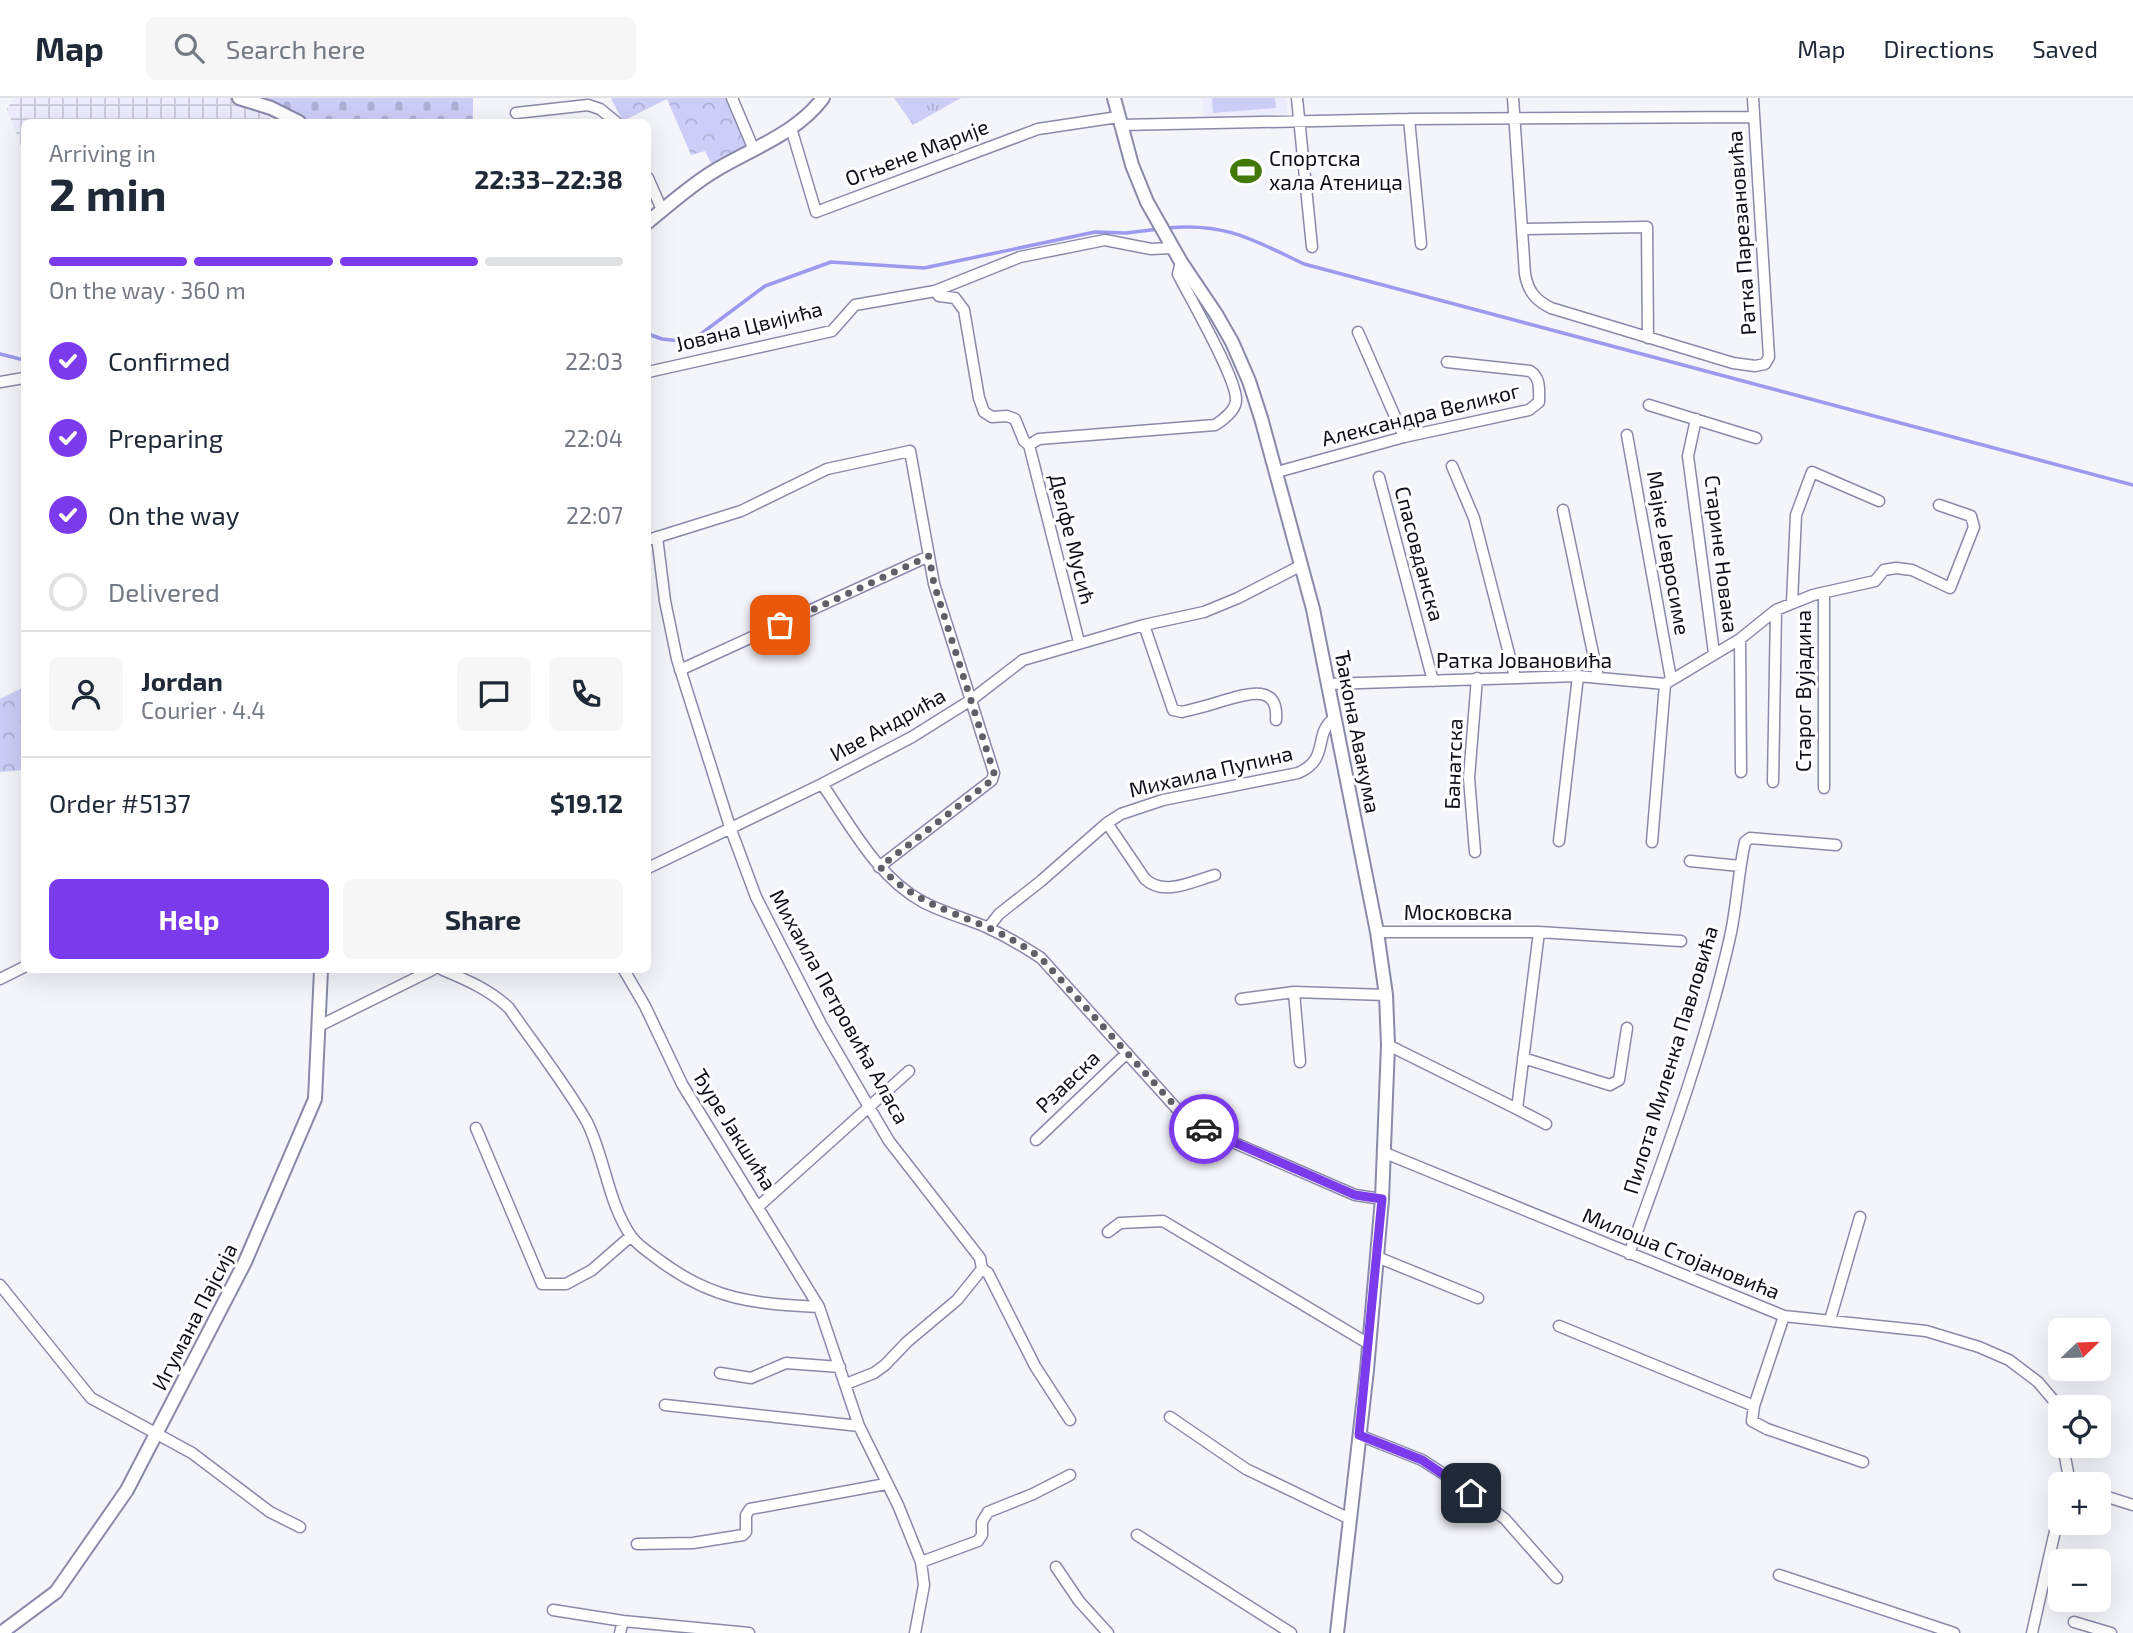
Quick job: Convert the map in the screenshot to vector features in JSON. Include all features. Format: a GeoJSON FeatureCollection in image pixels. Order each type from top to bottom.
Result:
{"type":"FeatureCollection","features":[{"type":"Feature","properties":{"kind":"main road"},"geometry":{"type":"LineString","coordinates":[[239,98],[271,108],[293,119]]}},
{"type":"Feature","properties":{"kind":"main road"},"geometry":{"type":"LineString","coordinates":[[651,219],[715,170],[791,128],[823,98]]}},
{"type":"Feature","properties":{"kind":"main road","name":"Ђакона Авакума"},"geometry":{"type":"LineString","coordinates":[[1114,98],[1139,183],[1155,217],[1216,314],[1250,381],[1302,565],[1377,932],[1386,995],[1388,1045],[1385,1153],[1369,1344],[1337,1633]]}},
{"type":"Feature","properties":{"kind":"main road","name":"Игумана Пајсија"},"geometry":{"type":"LineString","coordinates":[[1,1633],[56,1592],[127,1490],[245,1262],[315,1099],[321,973]]}},
{"type":"Feature","properties":{"kind":"street"},"geometry":{"type":"LineString","coordinates":[[732,98],[754,150]]}},
{"type":"Feature","properties":{"kind":"street"},"geometry":{"type":"LineString","coordinates":[[1297,98],[1312,247]]}},
{"type":"Feature","properties":{"kind":"street"},"geometry":{"type":"LineString","coordinates":[[1513,98],[1522,229],[1527,287],[1539,302],[1551,308],[1648,338],[1647,227],[1522,229]]}},
{"type":"Feature","properties":{"kind":"street","name":"Ратка Парезановића"},"geometry":{"type":"LineString","coordinates":[[1648,338],[1733,363],[1755,366],[1765,363],[1769,357],[1753,98]]}},
{"type":"Feature","properties":{"kind":"street"},"geometry":{"type":"LineString","coordinates":[[516,113],[588,105],[595,106],[612,119]]}},
{"type":"Feature","properties":{"kind":"street"},"geometry":{"type":"LineString","coordinates":[[554,109],[556,119]]}},
{"type":"Feature","properties":{"kind":"street"},"geometry":{"type":"LineString","coordinates":[[1119,121],[1299,122],[1754,117]]}},
{"type":"Feature","properties":{"kind":"street"},"geometry":{"type":"LineString","coordinates":[[1409,119],[1421,244]]}},
{"type":"Feature","properties":{"kind":"street","name":"Огњене Марије"},"geometry":{"type":"LineString","coordinates":[[791,128],[816,212],[1038,128],[1119,121]]}},
{"type":"Feature","properties":{"kind":"street"},"geometry":{"type":"LineString","coordinates":[[651,185],[662,210]]}},
{"type":"Feature","properties":{"kind":"street","name":"Јована Цвијића"},"geometry":{"type":"LineString","coordinates":[[651,371],[832,331],[855,305],[935,292],[1020,257],[1105,240],[1151,249],[1171,246]]}},
{"type":"Feature","properties":{"kind":"street"},"geometry":{"type":"LineString","coordinates":[[935,292],[939,296],[955,298],[964,310],[979,398],[985,412],[992,417],[1007,416],[1015,419],[1024,441],[1029,445],[1039,439],[1216,425],[1235,406],[1236,399],[1225,369],[1178,274],[1181,262]]}},
{"type":"Feature","properties":{"kind":"street"},"geometry":{"type":"LineString","coordinates":[[1358,332],[1404,437]]}},
{"type":"Feature","properties":{"kind":"street","name":"Александра Великог"},"geometry":{"type":"LineString","coordinates":[[1277,472],[1404,437],[1529,410],[1539,402],[1539,382],[1530,371],[1447,362]]}},
{"type":"Feature","properties":{"kind":"street"},"geometry":{"type":"LineString","coordinates":[[0,382],[21,378]]}},
{"type":"Feature","properties":{"kind":"street"},"geometry":{"type":"LineString","coordinates":[[1649,405],[1756,438]]}},
{"type":"Feature","properties":{"kind":"street","name":"Старине Новака"},"geometry":{"type":"LineString","coordinates":[[1696,419],[1688,456],[1714,653]]}},
{"type":"Feature","properties":{"kind":"street","name":"Мајке Јевросиме"},"geometry":{"type":"LineString","coordinates":[[1627,435],[1668,681],[1652,842]]}},
{"type":"Feature","properties":{"kind":"street","name":"Делфе Мусић"},"geometry":{"type":"LineString","coordinates":[[1029,445],[1079,642]]}},
{"type":"Feature","properties":{"kind":"street"},"geometry":{"type":"LineString","coordinates":[[652,539],[741,511],[827,469],[910,451],[934,584],[994,773],[992,780],[880,867]]}},
{"type":"Feature","properties":{"kind":"street"},"geometry":{"type":"LineString","coordinates":[[1451,466],[1474,519],[1515,677]]}},
{"type":"Feature","properties":{"kind":"street"},"geometry":{"type":"LineString","coordinates":[[1792,602],[1796,515],[1812,472],[1879,501]]}},
{"type":"Feature","properties":{"kind":"street","name":"Спасовданска"},"geometry":{"type":"LineString","coordinates":[[1379,477],[1433,681]]}},
{"type":"Feature","properties":{"kind":"street"},"geometry":{"type":"LineString","coordinates":[[1668,681],[1740,639],[1776,610],[1792,602],[1875,581],[1884,570],[1912,570],[1950,588],[1974,527],[1971,516],[1939,505]]}},
{"type":"Feature","properties":{"kind":"street"},"geometry":{"type":"LineString","coordinates":[[1563,510],[1598,677]]}},
{"type":"Feature","properties":{"kind":"street","name":"Михаила Петровића Аласа"},"geometry":{"type":"LineString","coordinates":[[652,539],[680,670],[730,827],[756,897],[783,952],[889,1141],[980,1258],[982,1269],[988,1273],[1035,1366],[1070,1420]]}},
{"type":"Feature","properties":{"kind":"street"},"geometry":{"type":"LineString","coordinates":[[680,670],[929,556]]}},
{"type":"Feature","properties":{"kind":"street","name":"Иве Андрића"},"geometry":{"type":"LineString","coordinates":[[651,866],[822,784],[912,737],[971,701],[1023,660],[1079,642],[1204,612],[1302,565]]}},
{"type":"Feature","properties":{"kind":"street","name":"Старог Вујадина"},"geometry":{"type":"LineString","coordinates":[[1824,593],[1824,788]]}},
{"type":"Feature","properties":{"kind":"street"},"geometry":{"type":"LineString","coordinates":[[1773,782],[1776,610]]}},
{"type":"Feature","properties":{"kind":"street"},"geometry":{"type":"LineString","coordinates":[[1144,625],[1173,710],[1182,712],[1255,693],[1272,700],[1276,720]]}},
{"type":"Feature","properties":{"kind":"street","name":"Старине Новака"},"geometry":{"type":"LineString","coordinates":[[1740,639],[1741,772]]}},
{"type":"Feature","properties":{"kind":"street"},"geometry":{"type":"LineString","coordinates":[[1559,841],[1578,676]]}},
{"type":"Feature","properties":{"kind":"street","name":"Ратка Јовановића"},"geometry":{"type":"LineString","coordinates":[[1328,684],[1578,676],[1668,681]]}},
{"type":"Feature","properties":{"kind":"street","name":"Банатска"},"geometry":{"type":"LineString","coordinates":[[1475,852],[1469,778],[1477,678]]}},
{"type":"Feature","properties":{"kind":"street","name":"Михаила Пупина"},"geometry":{"type":"LineString","coordinates":[[988,928],[999,914],[1041,881],[1107,822],[1136,808],[1163,800],[1306,770],[1317,759],[1324,729],[1335,718]]}},
{"type":"Feature","properties":{"kind":"street"},"geometry":{"type":"LineString","coordinates":[[822,784],[880,867],[894,882],[924,902],[988,928],[1017,942],[1041,958],[1186,1118],[1198,1127],[1355,1195],[1382,1199]]}},
{"type":"Feature","properties":{"kind":"street"},"geometry":{"type":"LineString","coordinates":[[1107,822],[1145,880],[1153,886],[1167,888],[1215,874]]}},
{"type":"Feature","properties":{"kind":"street","name":"Пилота Миленка Павловића"},"geometry":{"type":"LineString","coordinates":[[1629,1254],[1668,1145],[1707,1022],[1730,936],[1745,842],[1750,838],[1836,845]]}},
{"type":"Feature","properties":{"kind":"street"},"geometry":{"type":"LineString","coordinates":[[1690,861],[1740,866]]}},
{"type":"Feature","properties":{"kind":"street","name":"Московска"},"geometry":{"type":"LineString","coordinates":[[1377,932],[1539,932],[1681,941]]}},
{"type":"Feature","properties":{"kind":"street"},"geometry":{"type":"LineString","coordinates":[[1517,1109],[1539,932]]}},
{"type":"Feature","properties":{"kind":"street"},"geometry":{"type":"LineString","coordinates":[[0,979],[21,968]]}},
{"type":"Feature","properties":{"kind":"street"},"geometry":{"type":"LineString","coordinates":[[319,1026],[425,973]]}},
{"type":"Feature","properties":{"kind":"street"},"geometry":{"type":"LineString","coordinates":[[450,973],[475,983],[509,1008],[586,1122],[601,1154],[618,1209],[631,1236],[675,1272],[701,1287],[735,1298],[772,1305],[819,1307]]}},
{"type":"Feature","properties":{"kind":"street","name":"Ђуре Јакшића"},"geometry":{"type":"LineString","coordinates":[[626,973],[645,1006],[682,1084],[819,1307],[859,1426],[898,1505],[922,1562]]}},
{"type":"Feature","properties":{"kind":"street"},"geometry":{"type":"LineString","coordinates":[[1241,999],[1294,992],[1386,995]]}},
{"type":"Feature","properties":{"kind":"street"},"geometry":{"type":"LineString","coordinates":[[1294,992],[1300,1062]]}},
{"type":"Feature","properties":{"kind":"street"},"geometry":{"type":"LineString","coordinates":[[1523,1058],[1610,1085],[1619,1080],[1628,1028]]}},
{"type":"Feature","properties":{"kind":"street"},"geometry":{"type":"LineString","coordinates":[[1388,1045],[1546,1124]]}},
{"type":"Feature","properties":{"kind":"street","name":"Рзавска"},"geometry":{"type":"LineString","coordinates":[[1036,1140],[1127,1053]]}},
{"type":"Feature","properties":{"kind":"street"},"geometry":{"type":"LineString","coordinates":[[758,1206],[909,1071]]}},
{"type":"Feature","properties":{"kind":"street"},"geometry":{"type":"LineString","coordinates":[[476,1128],[542,1284],[566,1284],[592,1270],[631,1236]]}},
{"type":"Feature","properties":{"kind":"street","name":"Милоша Стојановића"},"geometry":{"type":"LineString","coordinates":[[1385,1153],[1784,1317],[1926,1331],[1979,1347],[2009,1360],[2038,1381],[2049,1395]]}},
{"type":"Feature","properties":{"kind":"street"},"geometry":{"type":"LineString","coordinates":[[1830,1320],[1860,1217]]}},
{"type":"Feature","properties":{"kind":"street"},"geometry":{"type":"LineString","coordinates":[[1108,1232],[1120,1223],[1163,1220],[1369,1344]]}},
{"type":"Feature","properties":{"kind":"street"},"geometry":{"type":"LineString","coordinates":[[1377,1257],[1478,1298]]}},
{"type":"Feature","properties":{"kind":"street"},"geometry":{"type":"LineString","coordinates":[[846,1384],[874,1373],[885,1365],[907,1342],[957,1300],[982,1269]]}},
{"type":"Feature","properties":{"kind":"street"},"geometry":{"type":"LineString","coordinates":[[0,1285],[91,1398],[192,1453],[270,1512],[300,1527]]}},
{"type":"Feature","properties":{"kind":"street"},"geometry":{"type":"LineString","coordinates":[[1784,1317],[1754,1406],[1752,1421],[1767,1429],[1863,1462]]}},
{"type":"Feature","properties":{"kind":"street"},"geometry":{"type":"LineString","coordinates":[[1559,1326],[1754,1406]]}},
{"type":"Feature","properties":{"kind":"street"},"geometry":{"type":"LineString","coordinates":[[720,1374],[751,1378],[786,1363],[840,1367]]}},
{"type":"Feature","properties":{"kind":"street"},"geometry":{"type":"LineString","coordinates":[[665,1405],[859,1426]]}},
{"type":"Feature","properties":{"kind":"street"},"geometry":{"type":"LineString","coordinates":[[1170,1417],[1245,1469],[1350,1518]]}},
{"type":"Feature","properties":{"kind":"street"},"geometry":{"type":"LineString","coordinates":[[1359,1435],[1422,1460],[1453,1480],[1505,1519],[1557,1578]]}},
{"type":"Feature","properties":{"kind":"street"},"geometry":{"type":"LineString","coordinates":[[915,1633],[924,1585],[922,1562],[978,1541],[982,1535],[982,1522],[988,1512],[1033,1494],[1070,1475]]}},
{"type":"Feature","properties":{"kind":"street"},"geometry":{"type":"LineString","coordinates":[[637,1544],[693,1543],[743,1535],[746,1532],[746,1515],[750,1509],[886,1484]]}},
{"type":"Feature","properties":{"kind":"street"},"geometry":{"type":"LineString","coordinates":[[2111,1498],[2133,1504]]}},
{"type":"Feature","properties":{"kind":"street"},"geometry":{"type":"LineString","coordinates":[[1137,1535],[1291,1633]]}},
{"type":"Feature","properties":{"kind":"street"},"geometry":{"type":"LineString","coordinates":[[2032,1633],[2054,1535]]}},
{"type":"Feature","properties":{"kind":"street"},"geometry":{"type":"LineString","coordinates":[[1056,1567],[1079,1601],[1108,1633]]}},
{"type":"Feature","properties":{"kind":"street"},"geometry":{"type":"LineString","coordinates":[[1779,1575],[1954,1633]]}},
{"type":"Feature","properties":{"kind":"street"},"geometry":{"type":"LineString","coordinates":[[554,1609],[623,1621],[749,1633]]}},
{"type":"Feature","properties":{"kind":"street"},"geometry":{"type":"LineString","coordinates":[[620,1633],[623,1621]]}},
{"type":"Feature","properties":{"kind":"street"},"geometry":{"type":"LineString","coordinates":[[2074,1622],[2111,1633]]}},
{"type":"Feature","properties":{"kind":"shaded area"},"geometry":{"type":"Polygon","coordinates":[[[14,98],[239,98],[271,108],[271,119],[21,119],[21,146],[7,109],[14,98]]]}},
{"type":"Feature","properties":{"kind":"shaded area"},"geometry":{"type":"Polygon","coordinates":[[[1202,98],[1286,98],[1288,114],[1204,116],[1202,98]]]}},
{"type":"Feature","properties":{"kind":"green space"},"geometry":{"type":"Polygon","coordinates":[[[261,98],[473,98],[473,119],[292,119],[260,104],[261,98]]]}},
{"type":"Feature","properties":{"kind":"green space"},"geometry":{"type":"Polygon","coordinates":[[[732,98],[754,150],[715,171],[705,151],[691,155],[667,99],[622,119],[611,99],[732,98]]]}},
{"type":"Feature","properties":{"kind":"green space"},"geometry":{"type":"Polygon","coordinates":[[[894,98],[961,98],[913,125],[894,98]]]}},
{"type":"Feature","properties":{"kind":"green space"},"geometry":{"type":"Polygon","coordinates":[[[1212,98],[1275,98],[1276,108],[1213,113],[1212,98]]]}},
{"type":"Feature","properties":{"kind":"green space"},"geometry":{"type":"Polygon","coordinates":[[[21,688],[21,770],[0,772],[0,699],[21,688]]]}},
{"type":"Feature","properties":{"kind":"waterway"},"geometry":{"type":"LineString","coordinates":[[1167,228],[1223,230],[1254,240],[1304,264],[2133,485]]}},
{"type":"Feature","properties":{"kind":"waterway"},"geometry":{"type":"LineString","coordinates":[[651,335],[690,342],[765,286],[831,262],[924,268],[1095,232],[1126,233],[1159,229]]}},
{"type":"Feature","properties":{"kind":"waterway"},"geometry":{"type":"LineString","coordinates":[[0,354],[21,359]]}},
{"type":"Feature","properties":{"kind":"way so far"},"geometry":{"type":"LineString","coordinates":[[780,625],[929,556],[934,584],[994,773],[992,780],[880,867],[894,882],[924,902],[988,928],[1017,942],[1041,958],[1186,1118],[1204,1129]]}},
{"type":"Feature","properties":{"kind":"place","name":"Спортска хала Атеница"},"geometry":{"type":"Point","coordinates":[1246,171]}},
{"type":"Feature","properties":{"kind":"route"},"geometry":{"type":"LineString","coordinates":[[1204,1129],[1355,1195],[1382,1199],[1359,1435],[1422,1460],[1471,1493]]}}]}
